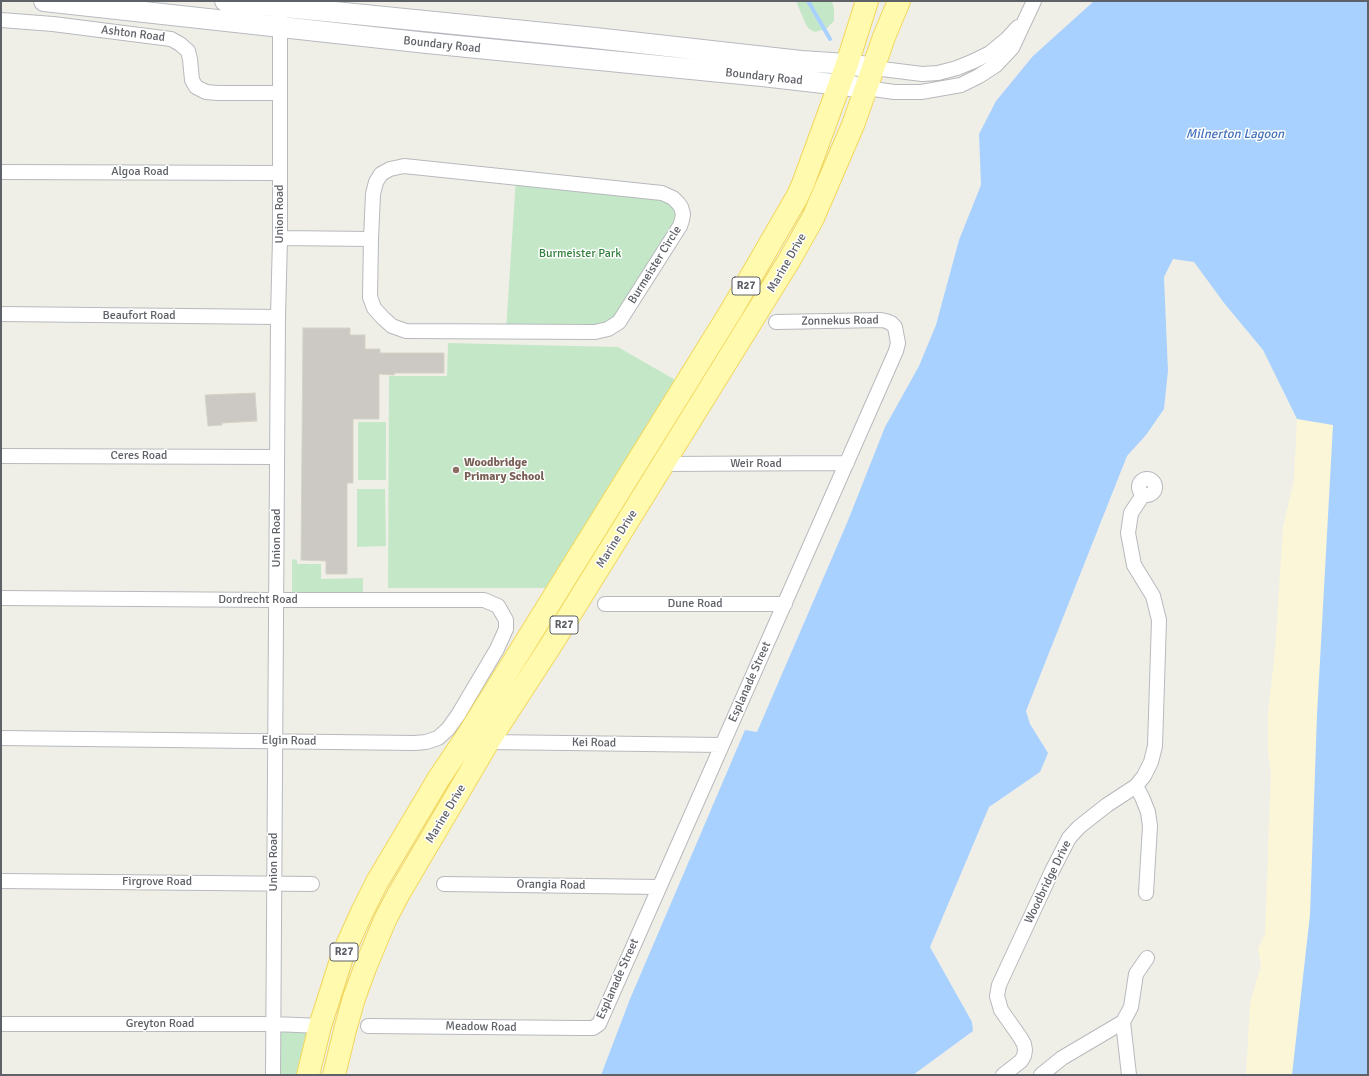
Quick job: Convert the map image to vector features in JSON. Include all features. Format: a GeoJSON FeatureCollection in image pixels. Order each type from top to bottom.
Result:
{"type":"FeatureCollection","features":[{"type":"Feature","properties":{"kind":"main road","name":"Boundary Road"},"geometry":{"type":"LineString","coordinates":[[44,1],[427,43],[867,88]]}},
{"type":"Feature","properties":{"kind":"main road","name":"Boundary Road"},"geometry":{"type":"LineString","coordinates":[[224,1],[280,4],[874,68]]}},
{"type":"Feature","properties":{"kind":"main road","name":"Marine Drive"},"geometry":{"type":"LineString","coordinates":[[308,1075],[320,1026],[343,954],[362,912],[392,856],[439,778],[468,735],[731,311],[803,184],[840,85],[867,1]]}},
{"type":"Feature","properties":{"kind":"main road","name":"Marine Drive"},"geometry":{"type":"LineString","coordinates":[[334,1075],[354,998],[385,920],[398,894],[488,742],[551,645],[775,285],[815,212],[850,132],[884,37],[899,1]]}},
{"type":"Feature","properties":{"kind":"street"},"geometry":{"type":"LineString","coordinates":[[867,88],[894,92],[922,92],[962,85],[996,65],[1012,48],[1034,1]]}},
{"type":"Feature","properties":{"kind":"street","name":"Union Road"},"geometry":{"type":"LineString","coordinates":[[273,1075],[278,317],[280,238],[280,4]]}},
{"type":"Feature","properties":{"kind":"street"},"geometry":{"type":"LineString","coordinates":[[874,68],[922,74],[938,73],[958,68],[990,53],[1007,39],[1028,16]]}},
{"type":"Feature","properties":{"kind":"street","name":"Ashton Road"},"geometry":{"type":"LineString","coordinates":[[1,20],[53,24],[172,39],[188,51],[192,80],[196,87],[206,92],[218,94],[280,93]]}},
{"type":"Feature","properties":{"kind":"street","name":"Burmeister Circle"},"geometry":{"type":"LineString","coordinates":[[404,166],[662,193],[673,198],[678,203],[683,214],[680,226],[619,322],[608,329],[595,332],[406,331],[392,326],[374,308],[370,297],[370,239],[373,194],[376,182],[381,174],[390,169],[404,166]]}},
{"type":"Feature","properties":{"kind":"street","name":"Algoa Road"},"geometry":{"type":"LineString","coordinates":[[1,172],[280,173]]}},
{"type":"Feature","properties":{"kind":"street"},"geometry":{"type":"LineString","coordinates":[[280,238],[370,239]]}},
{"type":"Feature","properties":{"kind":"street","name":"Beaufort Road"},"geometry":{"type":"LineString","coordinates":[[1,314],[278,317]]}},
{"type":"Feature","properties":{"kind":"street","name":"Zonnekus Road"},"geometry":{"type":"LineString","coordinates":[[776,322],[880,320],[891,322],[897,333]]}},
{"type":"Feature","properties":{"kind":"street","name":"Esplanade Street"},"geometry":{"type":"LineString","coordinates":[[593,1028],[599,1024],[896,351],[898,342],[897,333]]}},
{"type":"Feature","properties":{"kind":"street","name":"Ceres Road"},"geometry":{"type":"LineString","coordinates":[[1,456],[277,457]]}},
{"type":"Feature","properties":{"kind":"street","name":"Weir Road"},"geometry":{"type":"LineString","coordinates":[[664,464],[847,463]]}},
{"type":"Feature","properties":{"kind":"street","name":"Woodbridge Drive"},"geometry":{"type":"LineString","coordinates":[[1003,1075],[1021,1061],[1025,1050],[1024,1044],[1020,1037],[1001,1010],[997,996],[999,985],[1069,838],[1078,827],[1136,786],[1144,776],[1151,762],[1155,746],[1159,620],[1153,596],[1134,565],[1129,542],[1128,525],[1131,513],[1144,495]]}},
{"type":"Feature","properties":{"kind":"street","name":"Dordrecht Road"},"geometry":{"type":"LineString","coordinates":[[1,598],[484,600],[498,606],[506,620]]}},
{"type":"Feature","properties":{"kind":"street","name":"Dune Road"},"geometry":{"type":"LineString","coordinates":[[605,604],[784,604]]}},
{"type":"Feature","properties":{"kind":"street","name":"Elgin Road"},"geometry":{"type":"LineString","coordinates":[[1,738],[426,742],[438,738],[448,729],[497,650],[506,629],[506,620]]}},
{"type":"Feature","properties":{"kind":"street","name":"Kei Road"},"geometry":{"type":"LineString","coordinates":[[468,735],[488,742],[722,745]]}},
{"type":"Feature","properties":{"kind":"street"},"geometry":{"type":"LineString","coordinates":[[1136,786],[1148,812],[1150,826],[1146,894]]}},
{"type":"Feature","properties":{"kind":"street","name":"Firgrove Road"},"geometry":{"type":"LineString","coordinates":[[1,881],[312,884]]}},
{"type":"Feature","properties":{"kind":"street","name":"Orangia Road"},"geometry":{"type":"LineString","coordinates":[[444,884],[659,887]]}},
{"type":"Feature","properties":{"kind":"street"},"geometry":{"type":"LineString","coordinates":[[1041,1075],[1062,1058],[1123,1022],[1131,1006],[1136,974],[1147,958]]}},
{"type":"Feature","properties":{"kind":"street"},"geometry":{"type":"LineString","coordinates":[[1123,1022],[1129,1075]]}},
{"type":"Feature","properties":{"kind":"street","name":"Greyton Road"},"geometry":{"type":"LineString","coordinates":[[1,1024],[274,1024],[320,1026]]}},
{"type":"Feature","properties":{"kind":"street","name":"Meadow Road"},"geometry":{"type":"LineString","coordinates":[[368,1026],[593,1028]]}},
{"type":"Feature","properties":{"kind":"green space"},"geometry":{"type":"Polygon","coordinates":[[[796,1],[832,1],[834,21],[826,29],[815,32],[809,29],[796,1]]]}},
{"type":"Feature","properties":{"kind":"green space","name":"Burmeister Park"},"geometry":{"type":"Polygon","coordinates":[[[516,177],[662,193],[683,214],[608,329],[506,331],[516,177]]]}},
{"type":"Feature","properties":{"kind":"green space","name":"Woodbridge Primary School"},"geometry":{"type":"Polygon","coordinates":[[[448,343],[618,347],[677,381],[547,588],[388,588],[389,376],[447,376],[448,343]]]}},
{"type":"Feature","properties":{"kind":"green space"},"geometry":{"type":"Polygon","coordinates":[[[358,422],[386,422],[386,480],[358,480],[358,422]]]}},
{"type":"Feature","properties":{"kind":"green space"},"geometry":{"type":"Polygon","coordinates":[[[357,489],[385,489],[386,546],[357,547],[357,489]]]}},
{"type":"Feature","properties":{"kind":"green space"},"geometry":{"type":"Polygon","coordinates":[[[292,559],[297,560],[297,564],[321,564],[321,579],[363,578],[363,592],[292,592],[292,559]]]}},
{"type":"Feature","properties":{"kind":"green space"},"geometry":{"type":"Polygon","coordinates":[[[274,1024],[320,1026],[308,1075],[273,1075],[274,1024]]]}},
{"type":"Feature","properties":{"kind":"sand"},"geometry":{"type":"Polygon","coordinates":[[[1368,1],[1368,919],[1341,1075],[1246,1075],[1250,1004],[1261,965],[1258,949],[1265,934],[1271,772],[1268,752],[1268,712],[1275,652],[1283,527],[1294,480],[1297,419],[1263,350],[1224,303],[1194,262],[1173,259],[1164,277],[1168,371],[1164,409],[1108,121],[1368,1]]]}},
{"type":"Feature","properties":{"kind":"water","name":"Milnerton Lagoon"},"geometry":{"type":"Polygon","coordinates":[[[1094,1],[1368,1],[1368,1075],[1292,1075],[1310,915],[1317,715],[1333,425],[1297,419],[1263,350],[1224,303],[1194,262],[1173,259],[1164,277],[1168,371],[1164,409],[1146,435],[1127,456],[1026,711],[1030,724],[1048,753],[1040,772],[989,807],[930,947],[972,1022],[973,1031],[913,1075],[601,1075],[630,999],[745,730],[757,732],[847,523],[885,427],[919,366],[936,325],[959,240],[981,185],[979,134],[996,101],[1033,56],[1094,1]]]}},
{"type":"Feature","properties":{"kind":"building"},"geometry":{"type":"Polygon","coordinates":[[[303,328],[350,328],[350,335],[365,335],[365,349],[380,349],[380,353],[444,353],[444,373],[395,373],[394,375],[379,374],[379,419],[353,419],[353,483],[347,483],[347,574],[326,574],[326,561],[301,560],[303,328]]]}},
{"type":"Feature","properties":{"kind":"building"},"geometry":{"type":"Polygon","coordinates":[[[255,393],[257,421],[222,423],[222,425],[208,426],[205,395],[255,393]]]}},
{"type":"Feature","properties":{"kind":"waterway"},"geometry":{"type":"LineString","coordinates":[[808,1],[830,39]]}},
{"type":"Feature","properties":{"kind":"place","name":"Woodbridge Primary School"},"geometry":{"type":"Point","coordinates":[456,470]}}]}
